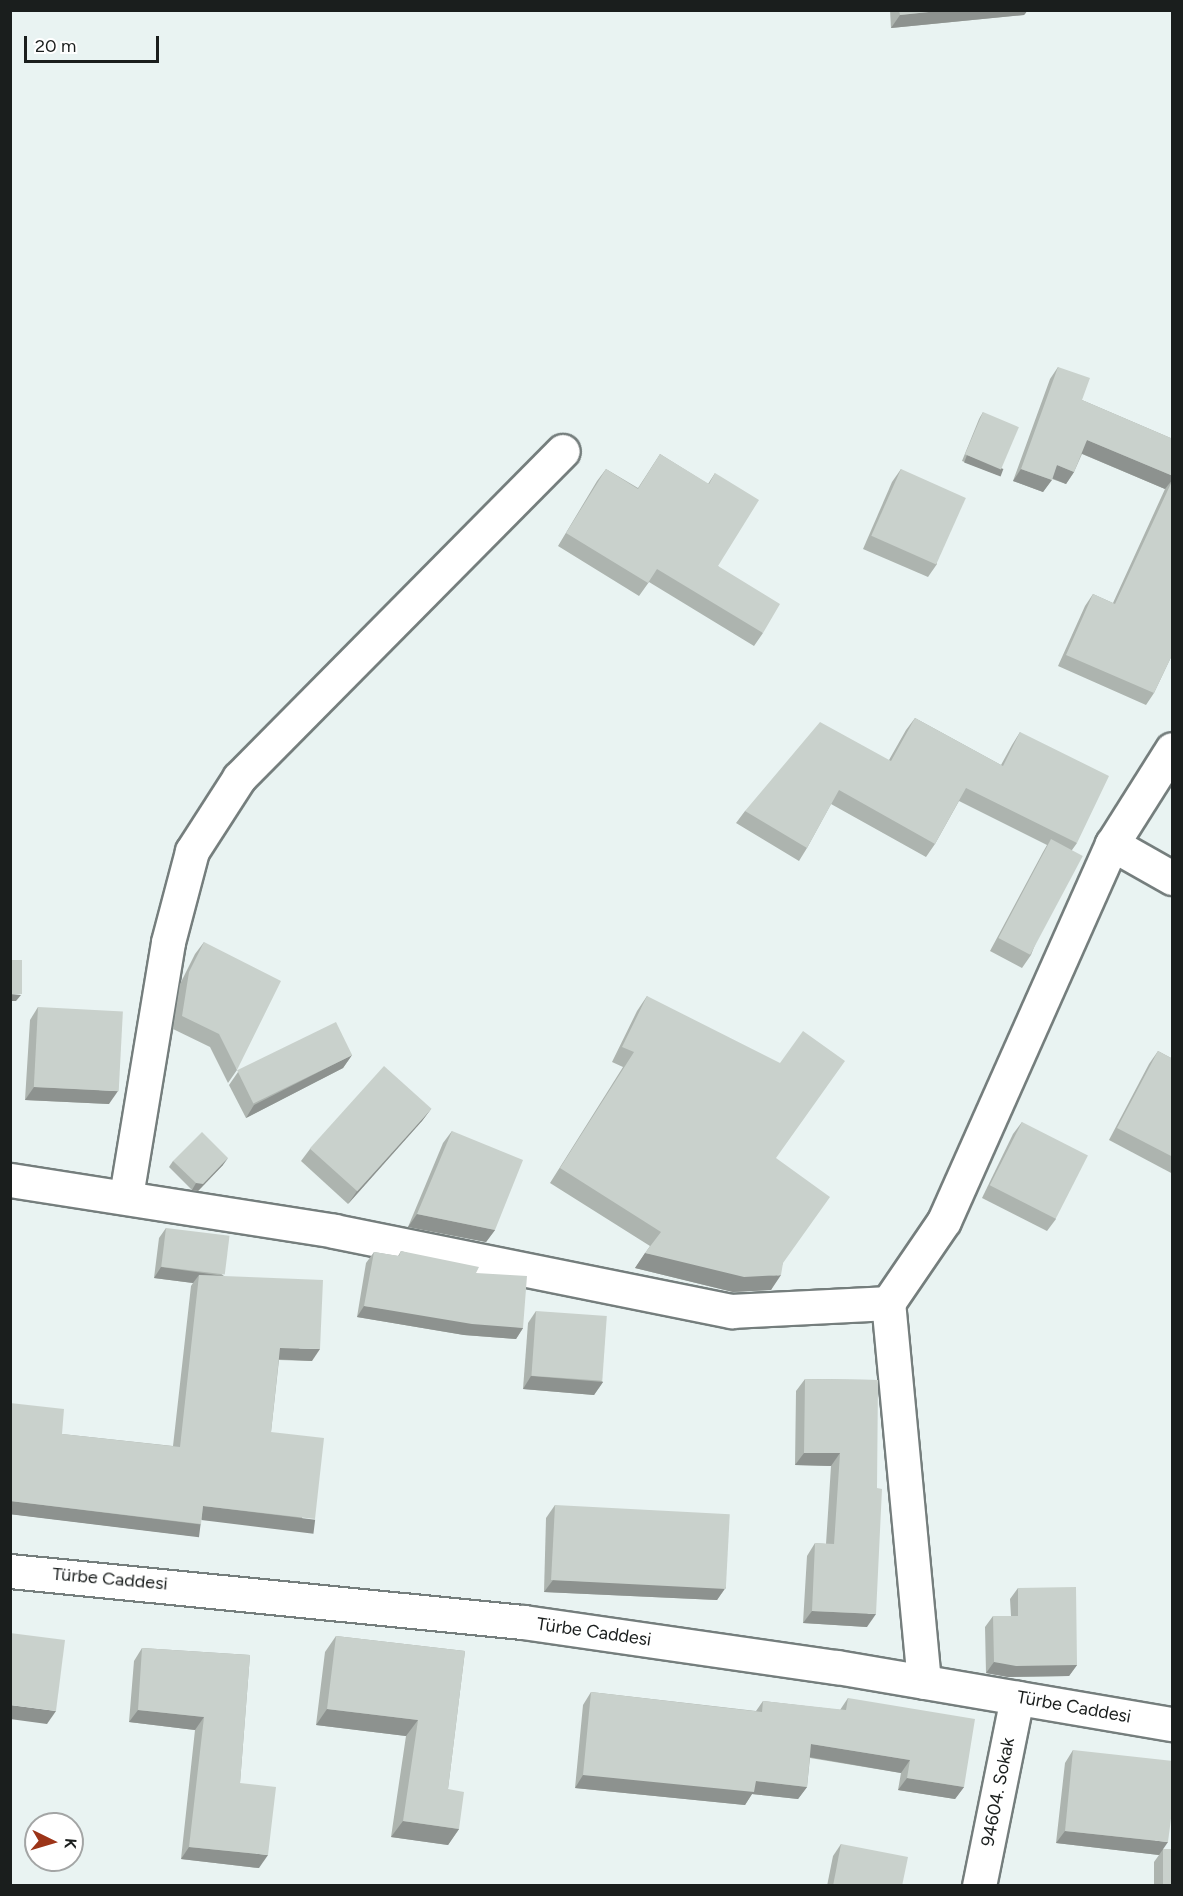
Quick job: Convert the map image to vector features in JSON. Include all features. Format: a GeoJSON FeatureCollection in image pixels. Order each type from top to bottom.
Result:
{"type":"FeatureCollection","features":[{"type":"Feature","properties":{"kind":"street"},"geometry":{"type":"LineString","coordinates":[[126,1196],[168,942],[192,851],[239,778],[563,452]]}},
{"type":"Feature","properties":{"kind":"street"},"geometry":{"type":"LineString","coordinates":[[924,1682],[888,1303],[944,1221],[1112,844],[1173,749]]}},
{"type":"Feature","properties":{"kind":"street"},"geometry":{"type":"LineString","coordinates":[[1112,844],[1173,878]]}},
{"type":"Feature","properties":{"kind":"street"},"geometry":{"type":"LineString","coordinates":[[10,1180],[126,1196],[334,1231],[732,1311],[888,1303]]}},
{"type":"Feature","properties":{"kind":"street","name":"Türbe Caddesi"},"geometry":{"type":"LineString","coordinates":[[10,1571],[523,1622],[924,1682],[1173,1724]]}},
{"type":"Feature","properties":{"kind":"street","name":"94604. Sokak"},"geometry":{"type":"LineString","coordinates":[[979,1886],[1017,1698]]}},
{"type":"Feature","properties":{"kind":"building"},"geometry":{"type":"Polygon","coordinates":[[[899,10],[948,10],[900,15],[899,10]]]}},
{"type":"Feature","properties":{"kind":"building"},"geometry":{"type":"Polygon","coordinates":[[[1058,367],[1090,378],[1082,400],[1173,439],[1173,476],[1087,440],[1074,472],[1057,465],[1052,480],[1021,469],[1058,367]]]}},
{"type":"Feature","properties":{"kind":"building"},"geometry":{"type":"Polygon","coordinates":[[[983,412],[1019,427],[1001,470],[965,454],[983,412]]]}},
{"type":"Feature","properties":{"kind":"building"},"geometry":{"type":"Polygon","coordinates":[[[660,454],[709,484],[715,473],[759,500],[718,566],[780,604],[763,633],[657,569],[648,583],[566,533],[606,469],[638,489],[660,454]]]}},
{"type":"Feature","properties":{"kind":"building"},"geometry":{"type":"Polygon","coordinates":[[[901,469],[966,498],[936,565],[871,536],[901,469]]]}},
{"type":"Feature","properties":{"kind":"building"},"geometry":{"type":"Polygon","coordinates":[[[1173,479],[1173,653],[1154,693],[1066,655],[1093,594],[1115,604],[1173,479]]]}},
{"type":"Feature","properties":{"kind":"building"},"geometry":{"type":"Polygon","coordinates":[[[915,718],[1003,766],[1020,732],[1109,776],[1077,843],[966,788],[935,844],[839,790],[807,848],[745,811],[820,722],[891,761],[915,718]]]}},
{"type":"Feature","properties":{"kind":"building"},"geometry":{"type":"Polygon","coordinates":[[[1051,839],[1083,856],[1030,955],[998,938],[1051,839]]]}},
{"type":"Feature","properties":{"kind":"building"},"geometry":{"type":"Polygon","coordinates":[[[204,942],[281,981],[237,1070],[219,1034],[182,1016],[189,972],[204,942]]]}},
{"type":"Feature","properties":{"kind":"building"},"geometry":{"type":"Polygon","coordinates":[[[10,960],[22,960],[22,994],[10,994],[10,960]]]}},
{"type":"Feature","properties":{"kind":"building"},"geometry":{"type":"Polygon","coordinates":[[[647,996],[780,1063],[803,1031],[845,1061],[776,1158],[830,1197],[783,1263],[781,1275],[744,1277],[645,1253],[661,1232],[560,1168],[634,1052],[622,1047],[647,996]]]}},
{"type":"Feature","properties":{"kind":"building"},"geometry":{"type":"Polygon","coordinates":[[[38,1007],[123,1011],[119,1091],[34,1087],[38,1007]]]}},
{"type":"Feature","properties":{"kind":"building"},"geometry":{"type":"Polygon","coordinates":[[[336,1022],[352,1055],[253,1103],[237,1070],[336,1022]]]}},
{"type":"Feature","properties":{"kind":"building"},"geometry":{"type":"Polygon","coordinates":[[[1158,1051],[1173,1059],[1173,1157],[1117,1128],[1158,1051]]]}},
{"type":"Feature","properties":{"kind":"building"},"geometry":{"type":"Polygon","coordinates":[[[384,1066],[432,1109],[357,1191],[310,1148],[384,1066]]]}},
{"type":"Feature","properties":{"kind":"building"},"geometry":{"type":"Polygon","coordinates":[[[1022,1122],[1088,1156],[1056,1219],[990,1185],[1022,1122]]]}},
{"type":"Feature","properties":{"kind":"building"},"geometry":{"type":"Polygon","coordinates":[[[452,1131],[523,1160],[495,1230],[417,1214],[452,1131]]]}},
{"type":"Feature","properties":{"kind":"building"},"geometry":{"type":"Polygon","coordinates":[[[202,1132],[228,1158],[203,1184],[196,1183],[173,1161],[202,1132]]]}},
{"type":"Feature","properties":{"kind":"building"},"geometry":{"type":"Polygon","coordinates":[[[166,1228],[230,1236],[225,1275],[161,1267],[166,1228]]]}},
{"type":"Feature","properties":{"kind":"building"},"geometry":{"type":"Polygon","coordinates":[[[401,1251],[479,1267],[476,1273],[527,1276],[523,1328],[472,1324],[364,1306],[374,1252],[399,1256],[401,1251]]]}},
{"type":"Feature","properties":{"kind":"building"},"geometry":{"type":"Polygon","coordinates":[[[199,1275],[323,1280],[320,1349],[280,1348],[271,1432],[324,1438],[315,1519],[203,1506],[201,1524],[10,1501],[10,1403],[64,1409],[62,1434],[180,1447],[199,1275]]]}},
{"type":"Feature","properties":{"kind":"building"},"geometry":{"type":"Polygon","coordinates":[[[536,1311],[607,1316],[602,1381],[531,1376],[536,1311]]]}},
{"type":"Feature","properties":{"kind":"building"},"geometry":{"type":"Polygon","coordinates":[[[805,1379],[878,1380],[877,1488],[882,1489],[876,1614],[812,1611],[815,1543],[834,1544],[840,1453],[804,1453],[805,1379]]]}},
{"type":"Feature","properties":{"kind":"building"},"geometry":{"type":"Polygon","coordinates":[[[555,1505],[730,1514],[726,1589],[551,1580],[555,1505]]]}},
{"type":"Feature","properties":{"kind":"building"},"geometry":{"type":"Polygon","coordinates":[[[1076,1587],[1077,1665],[1016,1666],[994,1662],[993,1616],[1018,1616],[1018,1588],[1076,1587]]]}},
{"type":"Feature","properties":{"kind":"building"},"geometry":{"type":"Polygon","coordinates":[[[10,1633],[65,1640],[56,1711],[10,1705],[10,1633]]]}},
{"type":"Feature","properties":{"kind":"building"},"geometry":{"type":"Polygon","coordinates":[[[336,1636],[465,1651],[448,1789],[464,1792],[459,1829],[403,1821],[418,1720],[327,1709],[336,1636]]]}},
{"type":"Feature","properties":{"kind":"building"},"geometry":{"type":"Polygon","coordinates":[[[142,1648],[250,1655],[240,1783],[276,1787],[268,1855],[189,1847],[204,1717],[138,1710],[142,1648]]]}},
{"type":"Feature","properties":{"kind":"building"},"geometry":{"type":"Polygon","coordinates":[[[591,1692],[762,1712],[763,1701],[846,1710],[848,1698],[975,1719],[964,1787],[907,1778],[910,1760],[811,1744],[807,1787],[756,1781],[754,1792],[583,1775],[591,1692]]]}},
{"type":"Feature","properties":{"kind":"building"},"geometry":{"type":"Polygon","coordinates":[[[1073,1750],[1173,1761],[1173,1803],[1168,1842],[1065,1831],[1073,1750]]]}},
{"type":"Feature","properties":{"kind":"building"},"geometry":{"type":"Polygon","coordinates":[[[841,1844],[908,1857],[902,1886],[833,1886],[841,1844]]]}},
{"type":"Feature","properties":{"kind":"building"},"geometry":{"type":"Polygon","coordinates":[[[1163,1849],[1172,1849],[1172,1886],[1163,1886],[1163,1849]]]}}]}
